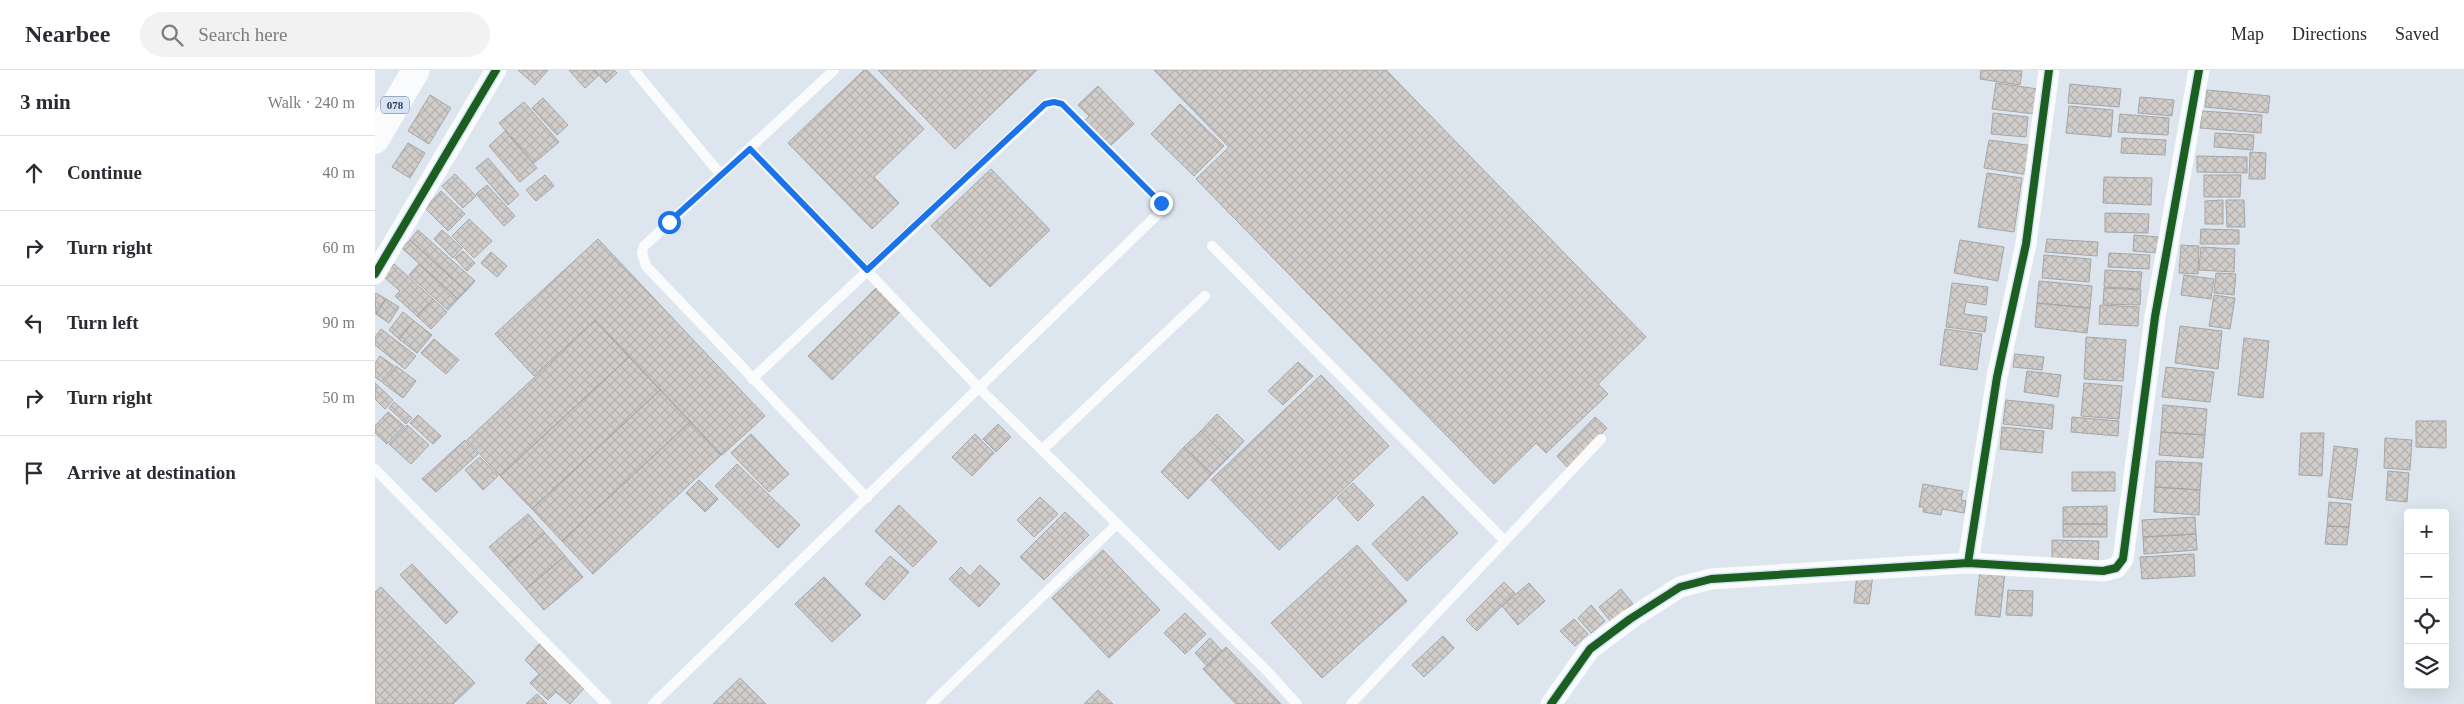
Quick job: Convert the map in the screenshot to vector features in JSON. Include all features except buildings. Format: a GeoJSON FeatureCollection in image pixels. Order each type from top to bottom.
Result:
{"type":"FeatureCollection","features":[{"type":"Feature","properties":{"kind":"main road","name":"078"},"geometry":{"type":"LineString","coordinates":[[375,140],[416,70]]}},
{"type":"Feature","properties":{"kind":"street"},"geometry":{"type":"LineString","coordinates":[[375,274],[496,70]]}},
{"type":"Feature","properties":{"kind":"street"},"geometry":{"type":"LineString","coordinates":[[1968,563],[1997,376],[2026,244],[2049,70]]}},
{"type":"Feature","properties":{"kind":"street"},"geometry":{"type":"LineString","coordinates":[[1551,704],[1591,649],[1651,605],[1680,588],[1693,583],[1711,579],[1968,563],[2103,571],[2116,568],[2123,559],[2155,317],[2199,70]]}},
{"type":"Feature","properties":{"kind":"lane"},"geometry":{"type":"LineString","coordinates":[[634,70],[721,176]]}},
{"type":"Feature","properties":{"kind":"lane"},"geometry":{"type":"LineString","coordinates":[[834,70],[644,246],[642,253],[646,266],[867,498]]}},
{"type":"Feature","properties":{"kind":"lane"},"geometry":{"type":"LineString","coordinates":[[653,704],[1160,212],[1161,203],[1062,104],[1054,102],[1045,104],[752,379]]}},
{"type":"Feature","properties":{"kind":"lane"},"geometry":{"type":"LineString","coordinates":[[750,149],[979,389],[1043,449],[1267,671],[1297,704]]}},
{"type":"Feature","properties":{"kind":"lane"},"geometry":{"type":"LineString","coordinates":[[1212,246],[1505,541]]}},
{"type":"Feature","properties":{"kind":"lane"},"geometry":{"type":"LineString","coordinates":[[1043,449],[1205,296]]}},
{"type":"Feature","properties":{"kind":"lane"},"geometry":{"type":"LineString","coordinates":[[1351,704],[1601,439]]}},
{"type":"Feature","properties":{"kind":"lane"},"geometry":{"type":"LineString","coordinates":[[375,469],[606,704]]}},
{"type":"Feature","properties":{"kind":"lane"},"geometry":{"type":"LineString","coordinates":[[931,704],[1117,524]]}},
{"type":"Feature","properties":{"kind":"cycle path"},"geometry":{"type":"LineString","coordinates":[[375,274],[496,70]]}},
{"type":"Feature","properties":{"kind":"cycle path"},"geometry":{"type":"LineString","coordinates":[[2049,70],[2026,244],[1997,377],[1968,563],[2103,571],[2116,568],[2123,559],[2155,317],[2199,70]]}},
{"type":"Feature","properties":{"kind":"cycle path"},"geometry":{"type":"LineString","coordinates":[[1551,704],[1590,649],[1630,619],[1680,587],[1711,579],[1968,563]]}},
{"type":"Feature","properties":{"kind":"route"},"geometry":{"type":"LineString","coordinates":[[669,222],[750,149],[867,270],[1045,104],[1054,102],[1062,104],[1161,203]]}}]}
